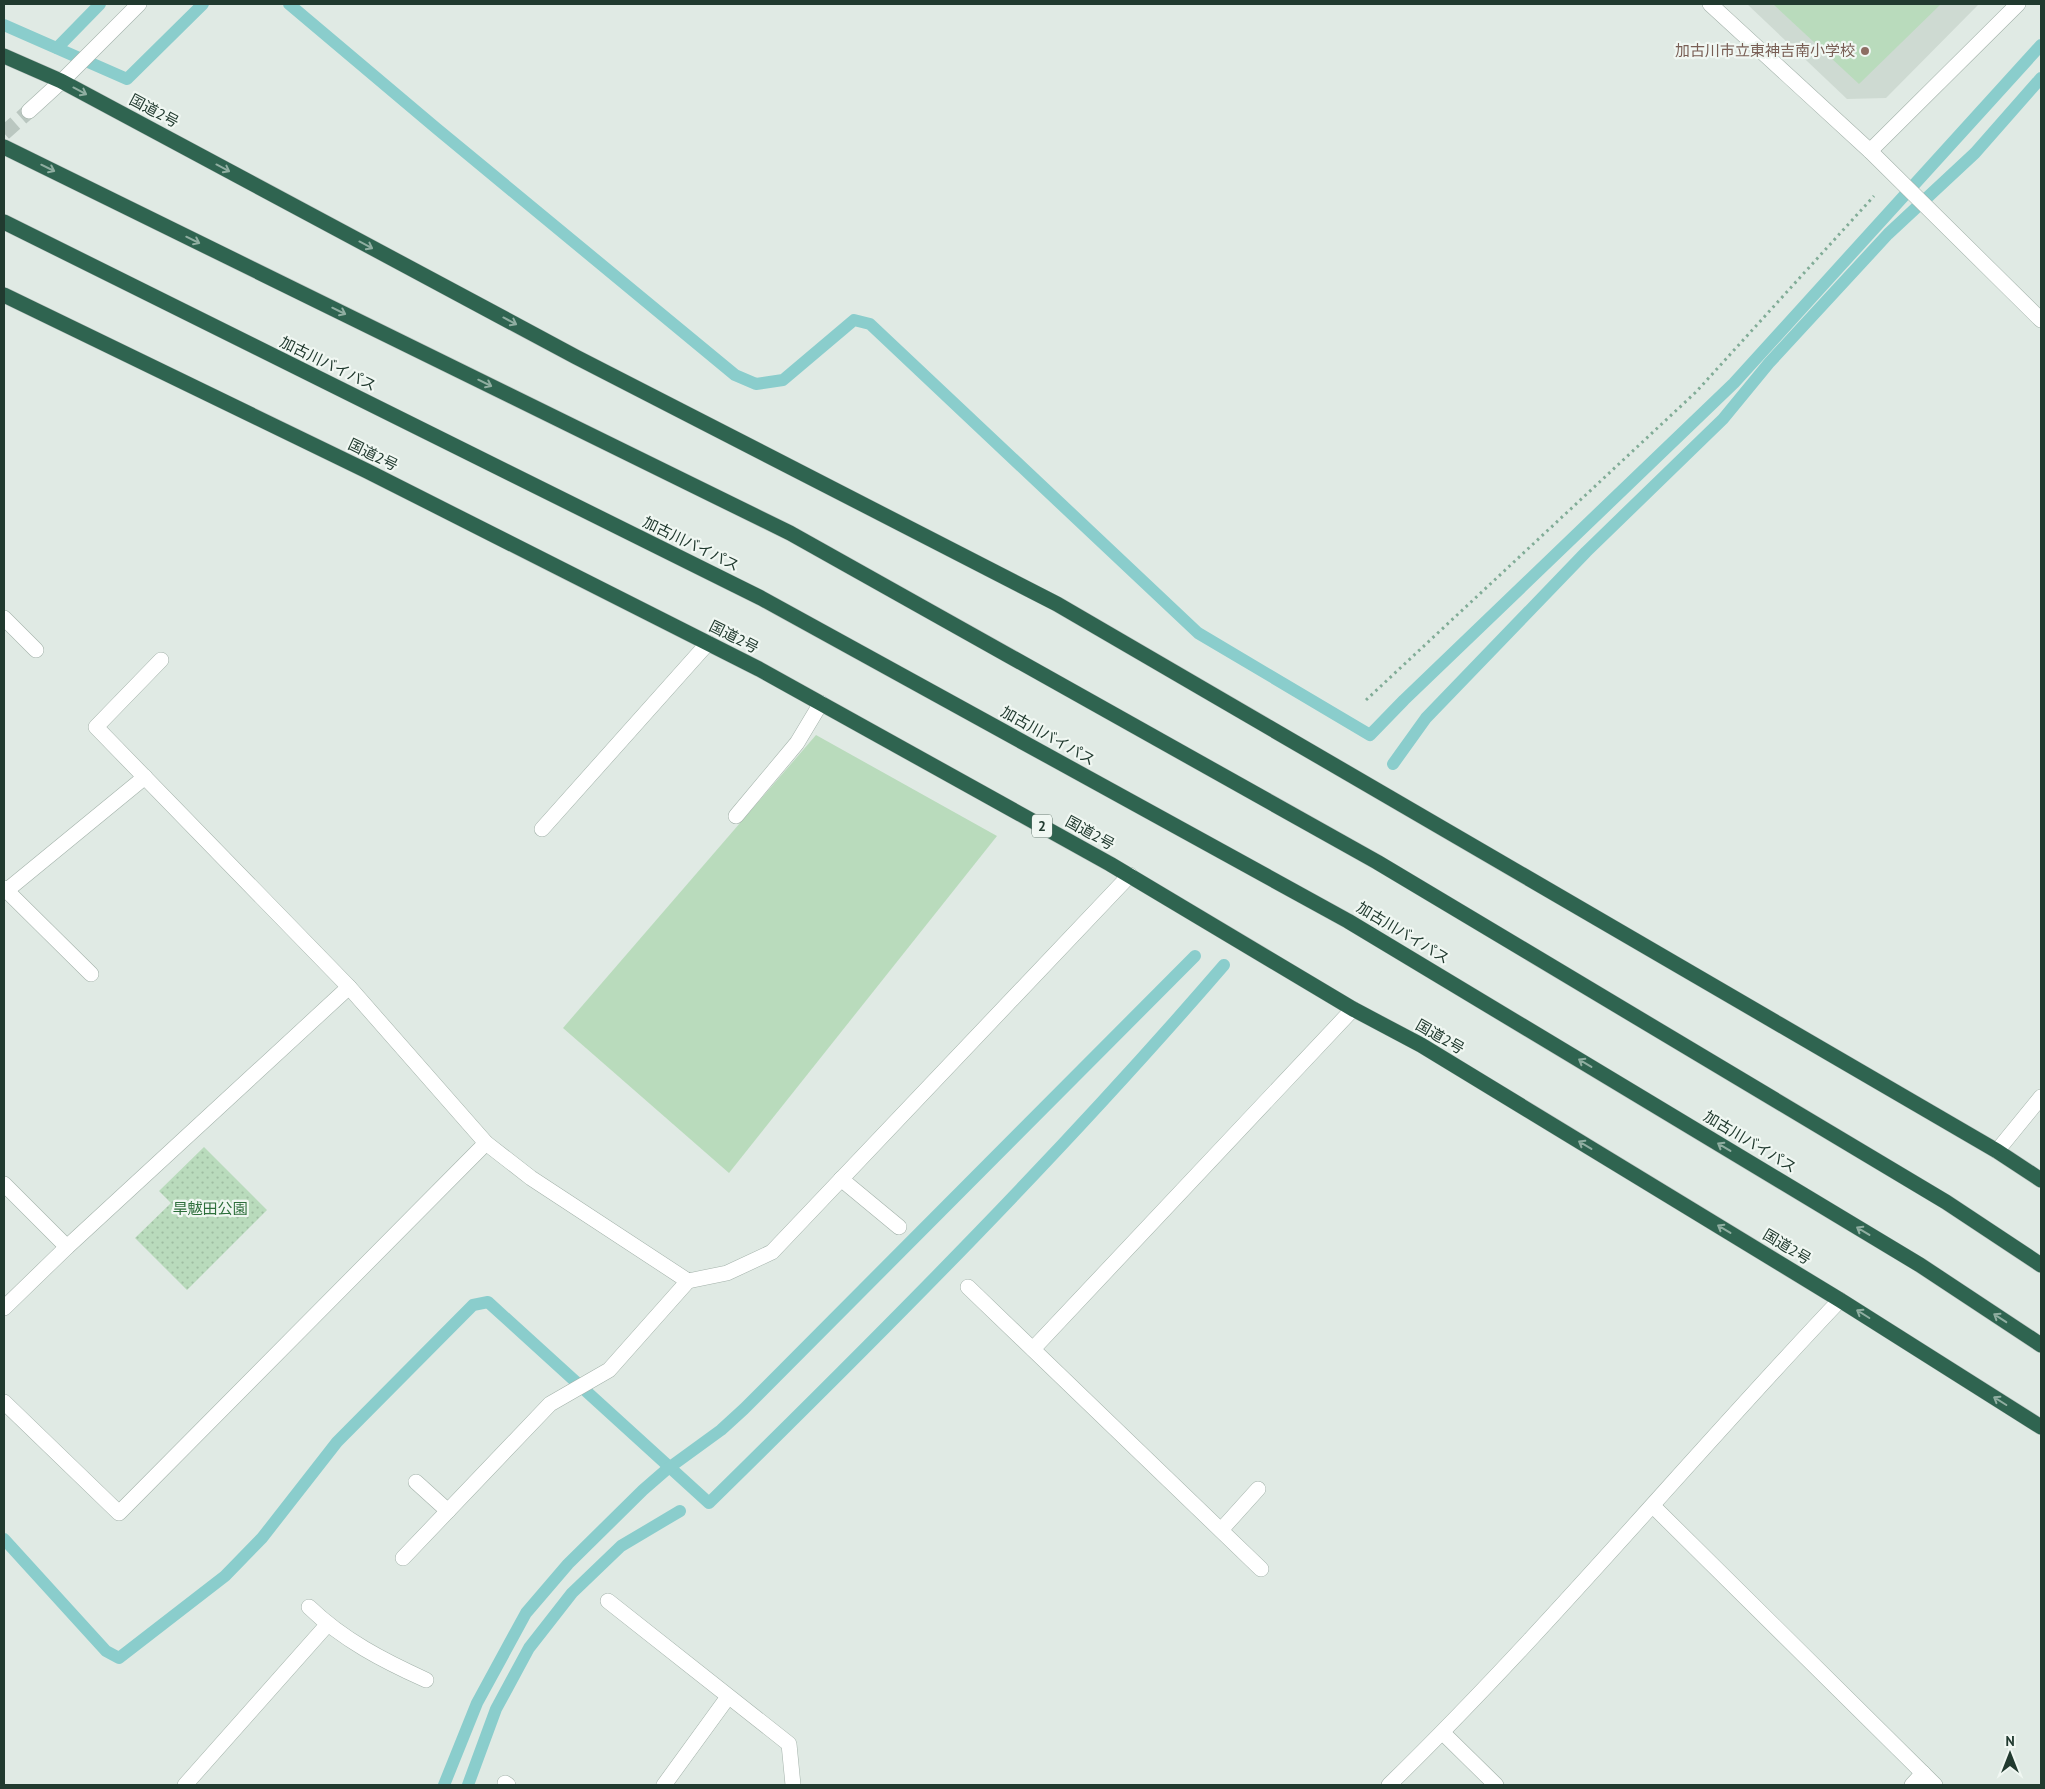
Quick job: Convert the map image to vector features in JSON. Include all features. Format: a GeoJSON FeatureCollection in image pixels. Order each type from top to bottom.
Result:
{"type":"FeatureCollection","features":[{"type":"Feature","properties":{"kind":"highway","name":"国道2号"},"geometry":{"type":"LineString","coordinates":[[4,56],[62,80],[576,357],[1057,604],[1997,1151],[2041,1180]]}},
{"type":"Feature","properties":{"kind":"highway"},"geometry":{"type":"LineString","coordinates":[[4,146],[790,533],[1377,862],[1946,1202],[2041,1265]]}},
{"type":"Feature","properties":{"kind":"highway","name":"加古川バイパス"},"geometry":{"type":"LineString","coordinates":[[4,222],[761,598],[1348,921],[1920,1265],[2041,1344]]}},
{"type":"Feature","properties":{"kind":"highway","name":"国道2号"},"geometry":{"type":"LineString","coordinates":[[4,295],[368,471],[708,643],[821,703],[1130,875],[1353,1008],[1421,1045],[1840,1300],[2041,1427]]}},
{"type":"Feature","properties":{"kind":"street"},"geometry":{"type":"LineString","coordinates":[[28,110],[62,80],[138,4]]}},
{"type":"Feature","properties":{"kind":"street"},"geometry":{"type":"LineString","coordinates":[[1710,4],[1870,151],[1896,179],[2041,320]]}},
{"type":"Feature","properties":{"kind":"street"},"geometry":{"type":"LineString","coordinates":[[1870,151],[2018,4]]}},
{"type":"Feature","properties":{"kind":"street"},"geometry":{"type":"LineString","coordinates":[[4,618],[36,650]]}},
{"type":"Feature","properties":{"kind":"street"},"geometry":{"type":"LineString","coordinates":[[542,829],[708,643]]}},
{"type":"Feature","properties":{"kind":"street"},"geometry":{"type":"LineString","coordinates":[[161,660],[96,727],[349,987],[486,1143],[531,1178],[688,1281]]}},
{"type":"Feature","properties":{"kind":"street"},"geometry":{"type":"LineString","coordinates":[[736,816],[797,743],[821,703]]}},
{"type":"Feature","properties":{"kind":"street"},"geometry":{"type":"LineString","coordinates":[[91,974],[5,890],[145,777]]}},
{"type":"Feature","properties":{"kind":"street"},"geometry":{"type":"LineString","coordinates":[[403,1558],[550,1404],[609,1370],[688,1281],[727,1273],[772,1252],[1130,875]]}},
{"type":"Feature","properties":{"kind":"street"},"geometry":{"type":"LineString","coordinates":[[4,1308],[67,1247],[349,987]]}},
{"type":"Feature","properties":{"kind":"street"},"geometry":{"type":"LineString","coordinates":[[1033,1349],[1353,1008]]}},
{"type":"Feature","properties":{"kind":"street"},"geometry":{"type":"LineString","coordinates":[[1997,1151],[2041,1097]]}},
{"type":"Feature","properties":{"kind":"street"},"geometry":{"type":"LineString","coordinates":[[4,1402],[118,1513],[486,1143]]}},
{"type":"Feature","properties":{"kind":"street"},"geometry":{"type":"LineString","coordinates":[[841,1179],[899,1227]]}},
{"type":"Feature","properties":{"kind":"street"},"geometry":{"type":"LineString","coordinates":[[4,1184],[67,1247]]}},
{"type":"Feature","properties":{"kind":"street"},"geometry":{"type":"LineString","coordinates":[[968,1287],[1261,1569]]}},
{"type":"Feature","properties":{"kind":"street"},"geometry":{"type":"LineString","coordinates":[[1389,1785],[1443,1733],[1840,1300]]}},
{"type":"Feature","properties":{"kind":"street"},"geometry":{"type":"LineString","coordinates":[[416,1482],[448,1511]]}},
{"type":"Feature","properties":{"kind":"street"},"geometry":{"type":"LineString","coordinates":[[1221,1530],[1258,1489]]}},
{"type":"Feature","properties":{"kind":"street"},"geometry":{"type":"LineString","coordinates":[[1653,1506],[1935,1785]]}},
{"type":"Feature","properties":{"kind":"street"},"geometry":{"type":"LineString","coordinates":[[608,1601],[789,1744],[792,1785]]}},
{"type":"Feature","properties":{"kind":"street"},"geometry":{"type":"LineString","coordinates":[[309,1607],[328,1625],[385,1661],[426,1680]]}},
{"type":"Feature","properties":{"kind":"street"},"geometry":{"type":"LineString","coordinates":[[185,1785],[328,1625]]}},
{"type":"Feature","properties":{"kind":"street"},"geometry":{"type":"LineString","coordinates":[[664,1785],[728,1697]]}},
{"type":"Feature","properties":{"kind":"street"},"geometry":{"type":"LineString","coordinates":[[1443,1733],[1496,1785]]}},
{"type":"Feature","properties":{"kind":"street"},"geometry":{"type":"LineString","coordinates":[[1912,1785],[1923,1773]]}},
{"type":"Feature","properties":{"kind":"path"},"geometry":{"type":"LineString","coordinates":[[1366,700],[1696,392],[1896,179]]}},
{"type":"Feature","properties":{"kind":"shaded area","name":"加古川市立東神吉南小学校"},"geometry":{"type":"Polygon","coordinates":[[[1747,4],[1979,4],[1886,98],[1847,99],[1747,4]]]}},
{"type":"Feature","properties":{"kind":"green space"},"geometry":{"type":"Polygon","coordinates":[[[1773,4],[1941,4],[1859,84],[1773,4]]]}},
{"type":"Feature","properties":{"kind":"green space"},"geometry":{"type":"Polygon","coordinates":[[[816,735],[997,836],[729,1173],[563,1028],[816,735]]]}},
{"type":"Feature","properties":{"kind":"green space","name":"旱魃田公園"},"geometry":{"type":"Polygon","coordinates":[[[204,1147],[267,1210],[187,1290],[135,1238],[171,1203],[159,1191],[204,1147]]]}},
{"type":"Feature","properties":{"kind":"waterway"},"geometry":{"type":"LineString","coordinates":[[57,48],[100,4]]}},
{"type":"Feature","properties":{"kind":"waterway"},"geometry":{"type":"LineString","coordinates":[[4,25],[127,79],[203,4]]}},
{"type":"Feature","properties":{"kind":"waterway"},"geometry":{"type":"LineString","coordinates":[[289,4],[735,375],[756,384],[783,380],[854,320],[870,324],[1198,633],[1370,735],[1404,700],[1734,383],[2041,45]]}},
{"type":"Feature","properties":{"kind":"waterway"},"geometry":{"type":"LineString","coordinates":[[1393,764],[1426,718],[1586,552],[1723,419],[1769,363],[1888,234],[1975,153],[2041,78]]}},
{"type":"Feature","properties":{"kind":"waterway"},"geometry":{"type":"LineString","coordinates":[[444,1785],[477,1703],[526,1613],[568,1564],[643,1490],[666,1470],[721,1430],[744,1409],[1195,956]]}},
{"type":"Feature","properties":{"kind":"waterway"},"geometry":{"type":"LineString","coordinates":[[4,1539],[106,1651],[119,1658],[225,1576],[262,1538],[337,1442],[473,1305],[488,1302],[709,1503],[907,1306],[1037,1172],[1163,1035],[1224,965]]}},
{"type":"Feature","properties":{"kind":"waterway"},"geometry":{"type":"LineString","coordinates":[[468,1785],[496,1709],[529,1648],[572,1593],[621,1546],[680,1511]]}},
{"type":"Feature","properties":{"kind":"tunnel"},"geometry":{"type":"LineString","coordinates":[[4,133],[29,111]]}},
{"type":"Feature","properties":{"kind":"place","name":"加古川市立東神吉南小学校"},"geometry":{"type":"Point","coordinates":[1865,51]}}]}
